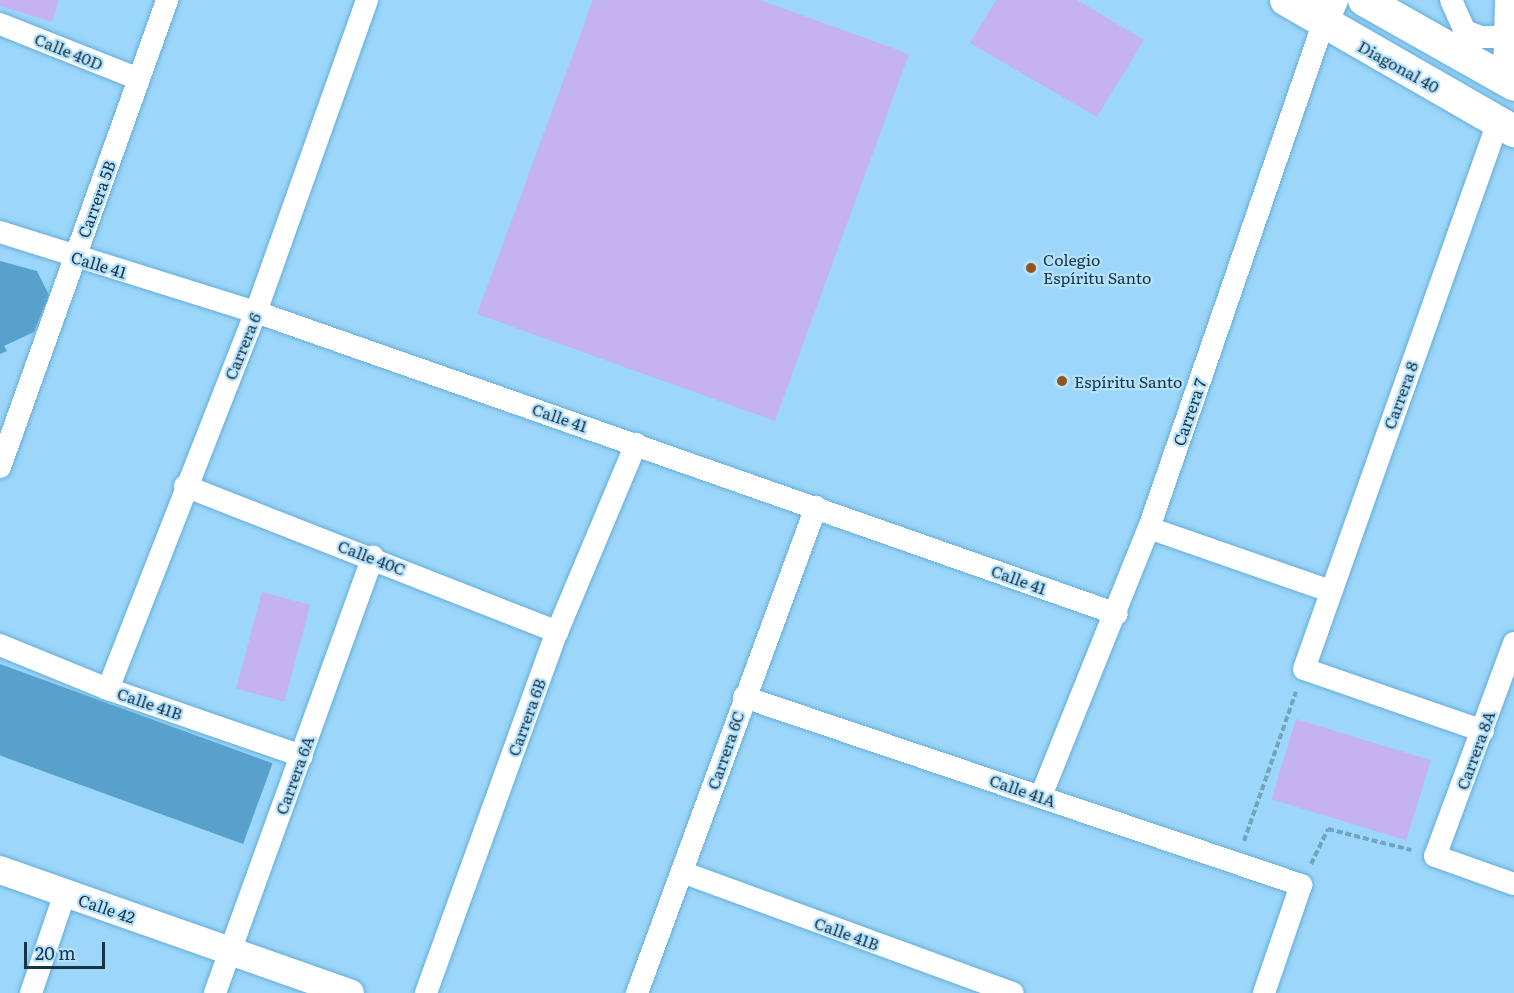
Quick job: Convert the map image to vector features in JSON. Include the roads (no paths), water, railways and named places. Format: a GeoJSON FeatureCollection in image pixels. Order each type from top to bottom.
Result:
{"type":"FeatureCollection","features":[{"type":"Feature","properties":{"kind":"main road","name":"Diagonal 40"},"geometry":{"type":"LineString","coordinates":[[1286,0],[1329,12],[1506,126]]}},
{"type":"Feature","properties":{"kind":"main road"},"geometry":{"type":"LineString","coordinates":[[1364,0],[1509,82]]}},
{"type":"Feature","properties":{"kind":"street","name":"Carrera 5B"},"geometry":{"type":"LineString","coordinates":[[0,467],[167,0]]}},
{"type":"Feature","properties":{"kind":"street","name":"Carrera 6"},"geometry":{"type":"LineString","coordinates":[[108,689],[185,486],[256,312],[367,0]]}},
{"type":"Feature","properties":{"kind":"street"},"geometry":{"type":"LineString","coordinates":[[1451,0],[1464,31],[1481,37],[1511,37]]}},
{"type":"Feature","properties":{"kind":"street"},"geometry":{"type":"LineString","coordinates":[[1506,0],[1511,37],[1509,82]]}},
{"type":"Feature","properties":{"kind":"street","name":"Carrera 7"},"geometry":{"type":"LineString","coordinates":[[1041,796],[1117,614],[1149,528],[1329,12]]}},
{"type":"Feature","properties":{"kind":"street","name":"Calle 40D"},"geometry":{"type":"LineString","coordinates":[[0,24],[139,79]]}},
{"type":"Feature","properties":{"kind":"street","name":"Carrera 8"},"geometry":{"type":"LineString","coordinates":[[1482,731],[1304,669],[1330,591],[1506,126]]}},
{"type":"Feature","properties":{"kind":"street","name":"Calle 41"},"geometry":{"type":"LineString","coordinates":[[0,232],[256,312],[1117,614]]}},
{"type":"Feature","properties":{"kind":"street","name":"Carrera 6B"},"geometry":{"type":"LineString","coordinates":[[426,993],[557,632],[636,444]]}},
{"type":"Feature","properties":{"kind":"street","name":"Calle 40C"},"geometry":{"type":"LineString","coordinates":[[185,486],[373,557],[557,632]]}},
{"type":"Feature","properties":{"kind":"street","name":"Carrera 6C"},"geometry":{"type":"LineString","coordinates":[[637,993],[744,696],[816,507]]}},
{"type":"Feature","properties":{"kind":"street"},"geometry":{"type":"LineString","coordinates":[[1149,528],[1330,591]]}},
{"type":"Feature","properties":{"kind":"street","name":"Carrera 6A"},"geometry":{"type":"LineString","coordinates":[[215,993],[373,557]]}},
{"type":"Feature","properties":{"kind":"street","name":"Carrera 8A"},"geometry":{"type":"LineString","coordinates":[[1514,643],[1435,856],[1514,884]]}},
{"type":"Feature","properties":{"kind":"street","name":"Calle 41B"},"geometry":{"type":"LineString","coordinates":[[0,645],[108,689],[302,756]]}},
{"type":"Feature","properties":{"kind":"street","name":"Calle 41A"},"geometry":{"type":"LineString","coordinates":[[744,696],[1041,796],[1236,865],[1302,885],[1264,993]]}},
{"type":"Feature","properties":{"kind":"street","name":"Calle 42"},"geometry":{"type":"LineString","coordinates":[[0,870],[350,993]]}},
{"type":"Feature","properties":{"kind":"street","name":"Calle 41B"},"geometry":{"type":"LineString","coordinates":[[682,872],[1013,993]]}},
{"type":"Feature","properties":{"kind":"street"},"geometry":{"type":"LineString","coordinates":[[31,993],[65,893]]}},
{"type":"Feature","properties":{"kind":"place","name":"Colegio Espíritu Santo"},"geometry":{"type":"Point","coordinates":[1031,268]}},
{"type":"Feature","properties":{"kind":"place","name":"Espíritu Santo"},"geometry":{"type":"Point","coordinates":[1062,381]}}]}
